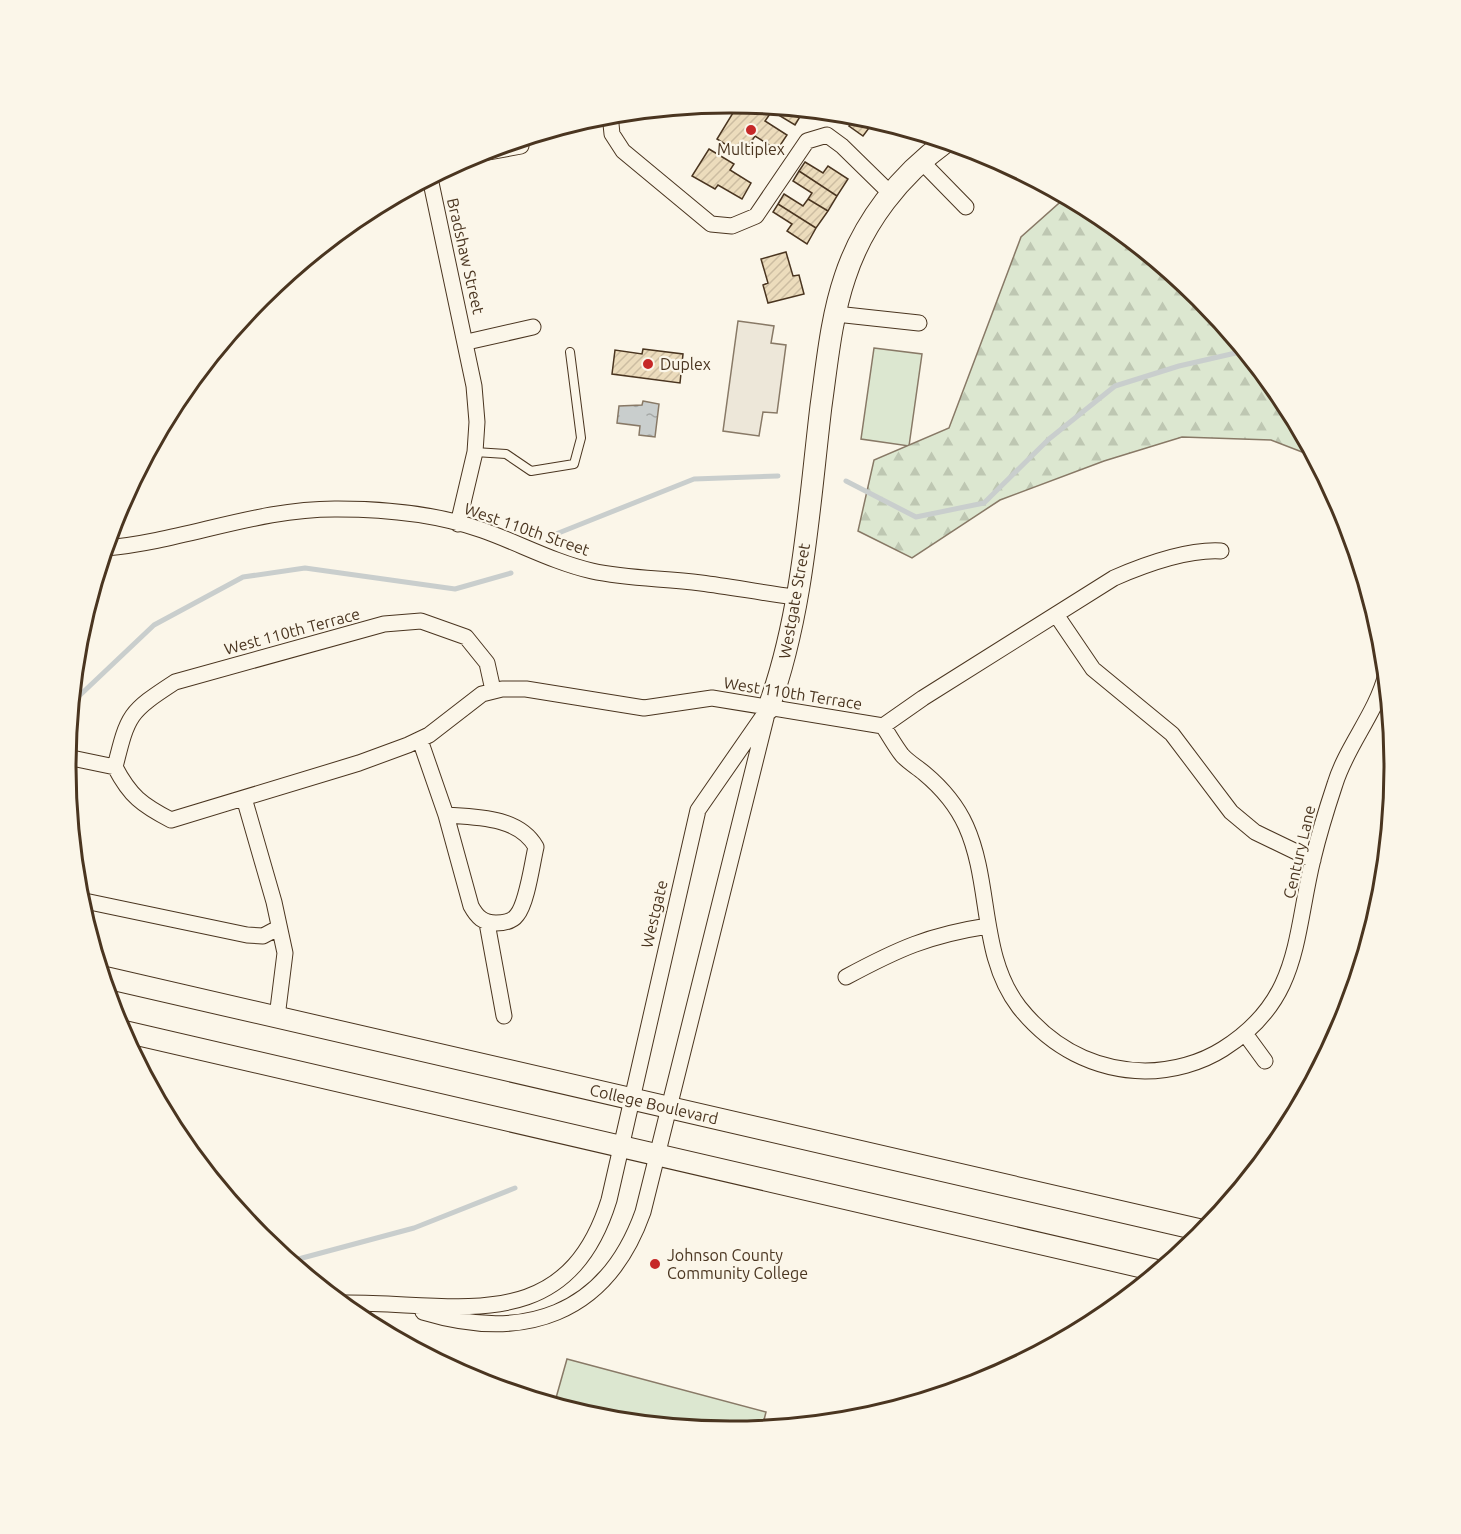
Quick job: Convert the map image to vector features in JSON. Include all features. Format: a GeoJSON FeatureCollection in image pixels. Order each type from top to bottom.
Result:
{"type":"FeatureCollection","features":[{"type":"Feature","properties":{"kind":"main road","name":"Westgate Street"},"geometry":{"type":"LineString","coordinates":[[768,709],[789,647],[836,314],[844,277],[860,241],[890,194],[939,147]]}},
{"type":"Feature","properties":{"kind":"main road","name":"College Boulevard"},"geometry":{"type":"LineString","coordinates":[[112,979],[1194,1228]]}},
{"type":"Feature","properties":{"kind":"main road"},"geometry":{"type":"LineString","coordinates":[[134,1034],[1150,1269]]}},
{"type":"Feature","properties":{"kind":"street"},"geometry":{"type":"LineString","coordinates":[[611,125],[612,134],[623,151],[711,224],[732,226],[756,216],[807,141],[827,135],[842,146],[890,194]]}},
{"type":"Feature","properties":{"kind":"street"},"geometry":{"type":"LineString","coordinates":[[922,162],[966,207]]}},
{"type":"Feature","properties":{"kind":"street","name":"Bradshaw Street"},"geometry":{"type":"LineString","coordinates":[[432,185],[467,342],[477,422],[475,452],[458,524]]}},
{"type":"Feature","properties":{"kind":"street"},"geometry":{"type":"LineString","coordinates":[[836,314],[919,323]]}},
{"type":"Feature","properties":{"kind":"street"},"geometry":{"type":"LineString","coordinates":[[467,342],[533,327]]}},
{"type":"Feature","properties":{"kind":"street","name":"West 110th Street"},"geometry":{"type":"LineString","coordinates":[[115,547],[135,545],[242,519],[292,511],[338,509],[387,511],[481,530],[546,557],[591,571],[795,597]]}},
{"type":"Feature","properties":{"kind":"street"},"geometry":{"type":"LineString","coordinates":[[883,726],[923,698],[1057,616],[1114,578],[1141,566],[1205,550],[1221,551]]}},
{"type":"Feature","properties":{"kind":"street"},"geometry":{"type":"LineString","coordinates":[[1057,616],[1093,669],[1172,734],[1231,812],[1255,832],[1313,860]]}},
{"type":"Feature","properties":{"kind":"street","name":"West 110th Terrace"},"geometry":{"type":"LineString","coordinates":[[493,690],[487,663],[466,637],[421,621],[384,624],[175,682],[147,700],[126,723],[115,767],[127,790],[144,806],[171,820],[359,763],[420,740],[482,694],[493,690],[526,689],[644,708],[712,698],[768,709],[883,726]]}},
{"type":"Feature","properties":{"kind":"street","name":"Century Lane"},"geometry":{"type":"LineString","coordinates":[[883,726],[902,756],[937,785],[965,824],[980,868],[988,927],[998,965],[1019,1006],[1047,1036],[1087,1060],[1113,1068],[1154,1071],[1183,1066],[1213,1056],[1246,1035],[1262,1018],[1286,979],[1294,956],[1313,860],[1335,782],[1380,692]]}},
{"type":"Feature","properties":{"kind":"street","name":"Westgate"},"geometry":{"type":"LineString","coordinates":[[404,1306],[500,1306],[537,1294],[561,1278],[579,1260],[602,1222],[698,810],[768,709]]}},
{"type":"Feature","properties":{"kind":"street","name":"Westgate Street"},"geometry":{"type":"LineString","coordinates":[[404,1306],[458,1323],[499,1326],[537,1320],[563,1310],[605,1279],[622,1258],[635,1235],[643,1212],[768,709]]}},
{"type":"Feature","properties":{"kind":"street"},"geometry":{"type":"LineString","coordinates":[[420,740],[446,815],[471,906],[476,916],[487,923],[505,923],[517,916],[536,848],[529,834],[519,828],[476,817],[446,815]]}},
{"type":"Feature","properties":{"kind":"street"},"geometry":{"type":"LineString","coordinates":[[76,759],[115,767]]}},
{"type":"Feature","properties":{"kind":"street"},"geometry":{"type":"LineString","coordinates":[[244,798],[274,902],[285,953],[277,1017]]}},
{"type":"Feature","properties":{"kind":"street"},"geometry":{"type":"LineString","coordinates":[[91,902],[247,935],[263,936],[278,928]]}},
{"type":"Feature","properties":{"kind":"street"},"geometry":{"type":"LineString","coordinates":[[487,923],[504,1016]]}},
{"type":"Feature","properties":{"kind":"street"},"geometry":{"type":"LineString","coordinates":[[846,977],[898,949],[929,938],[988,927]]}},
{"type":"Feature","properties":{"kind":"street"},"geometry":{"type":"LineString","coordinates":[[1246,1035],[1266,1061]]}},
{"type":"Feature","properties":{"kind":"street"},"geometry":{"type":"LineString","coordinates":[[355,1303],[404,1306]]}},
{"type":"Feature","properties":{"kind":"lane"},"geometry":{"type":"LineString","coordinates":[[475,452],[506,454],[531,471],[574,464],[581,438],[570,352]]}},
{"type":"Feature","properties":{"kind":"green space"},"geometry":{"type":"Polygon","coordinates":[[[1060,202],[1129,248],[1162,275],[1222,336],[1274,404],[1304,453],[1271,440],[1182,437],[1104,461],[1000,500],[912,558],[858,531],[874,460],[949,428],[1021,237],[1060,202]]]}},
{"type":"Feature","properties":{"kind":"green space"},"geometry":{"type":"Polygon","coordinates":[[[874,348],[922,354],[909,446],[861,439],[874,348]]]}},
{"type":"Feature","properties":{"kind":"green space"},"geometry":{"type":"Polygon","coordinates":[[[567,1359],[766,1412],[764,1420],[688,1420],[603,1408],[556,1397],[567,1359]]]}},
{"type":"Feature","properties":{"kind":"shaded area"},"geometry":{"type":"Polygon","coordinates":[[[738,321],[774,326],[771,343],[786,345],[777,413],[763,412],[759,436],[723,431],[738,321]]]}},
{"type":"Feature","properties":{"kind":"water"},"geometry":{"type":"Polygon","coordinates":[[[643,401],[659,404],[655,437],[639,435],[640,426],[617,423],[619,406],[642,405],[643,401]]]}},
{"type":"Feature","properties":{"kind":"building","name":"Multiplex"},"geometry":{"type":"Polygon","coordinates":[[[733,113],[770,114],[765,121],[787,135],[777,150],[755,136],[747,148],[743,146],[739,153],[717,139],[733,113]]]}},
{"type":"Feature","properties":{"kind":"building","name":"Multiplex"},"geometry":{"type":"Polygon","coordinates":[[[778,115],[800,117],[795,125],[778,115]]]}},
{"type":"Feature","properties":{"kind":"building"},"geometry":{"type":"Polygon","coordinates":[[[850,125],[869,128],[863,136],[850,125]]]}},
{"type":"Feature","properties":{"kind":"building"},"geometry":{"type":"Polygon","coordinates":[[[709,149],[734,164],[730,170],[751,183],[742,199],[718,185],[715,189],[692,176],[709,149]]]}},
{"type":"Feature","properties":{"kind":"building"},"geometry":{"type":"Polygon","coordinates":[[[805,162],[823,173],[828,166],[848,179],[837,196],[799,171],[805,162]]]}},
{"type":"Feature","properties":{"kind":"building"},"geometry":{"type":"Polygon","coordinates":[[[799,171],[837,196],[828,211],[808,199],[812,193],[793,181],[799,171]]]}},
{"type":"Feature","properties":{"kind":"building"},"geometry":{"type":"Polygon","coordinates":[[[784,194],[803,206],[808,199],[828,211],[816,228],[778,204],[784,194]]]}},
{"type":"Feature","properties":{"kind":"building"},"geometry":{"type":"Polygon","coordinates":[[[778,204],[816,228],[807,244],[787,231],[792,224],[773,212],[778,204]]]}},
{"type":"Feature","properties":{"kind":"building"},"geometry":{"type":"Polygon","coordinates":[[[786,252],[793,276],[799,275],[804,294],[768,303],[763,285],[768,283],[761,259],[786,252]]]}},
{"type":"Feature","properties":{"kind":"building","name":"Duplex"},"geometry":{"type":"Polygon","coordinates":[[[643,349],[683,354],[680,383],[612,374],[615,350],[642,354],[643,349]]]}},
{"type":"Feature","properties":{"kind":"waterway"},"geometry":{"type":"LineString","coordinates":[[846,481],[916,517],[984,503],[1049,439],[1115,386],[1179,366],[1236,353]]}},
{"type":"Feature","properties":{"kind":"waterway"},"geometry":{"type":"LineString","coordinates":[[556,534],[694,479],[778,476]]}},
{"type":"Feature","properties":{"kind":"waterway"},"geometry":{"type":"LineString","coordinates":[[81,694],[154,625],[243,577],[305,568],[455,589],[511,573]]}},
{"type":"Feature","properties":{"kind":"waterway"},"geometry":{"type":"LineString","coordinates":[[299,1259],[414,1228],[515,1188]]}},
{"type":"Feature","properties":{"kind":"place","name":"Multiplex"},"geometry":{"type":"Point","coordinates":[751,130]}},
{"type":"Feature","properties":{"kind":"place","name":"Duplex"},"geometry":{"type":"Point","coordinates":[648,364]}},
{"type":"Feature","properties":{"kind":"place","name":"Johnson County Community College"},"geometry":{"type":"Point","coordinates":[655,1264]}}]}
